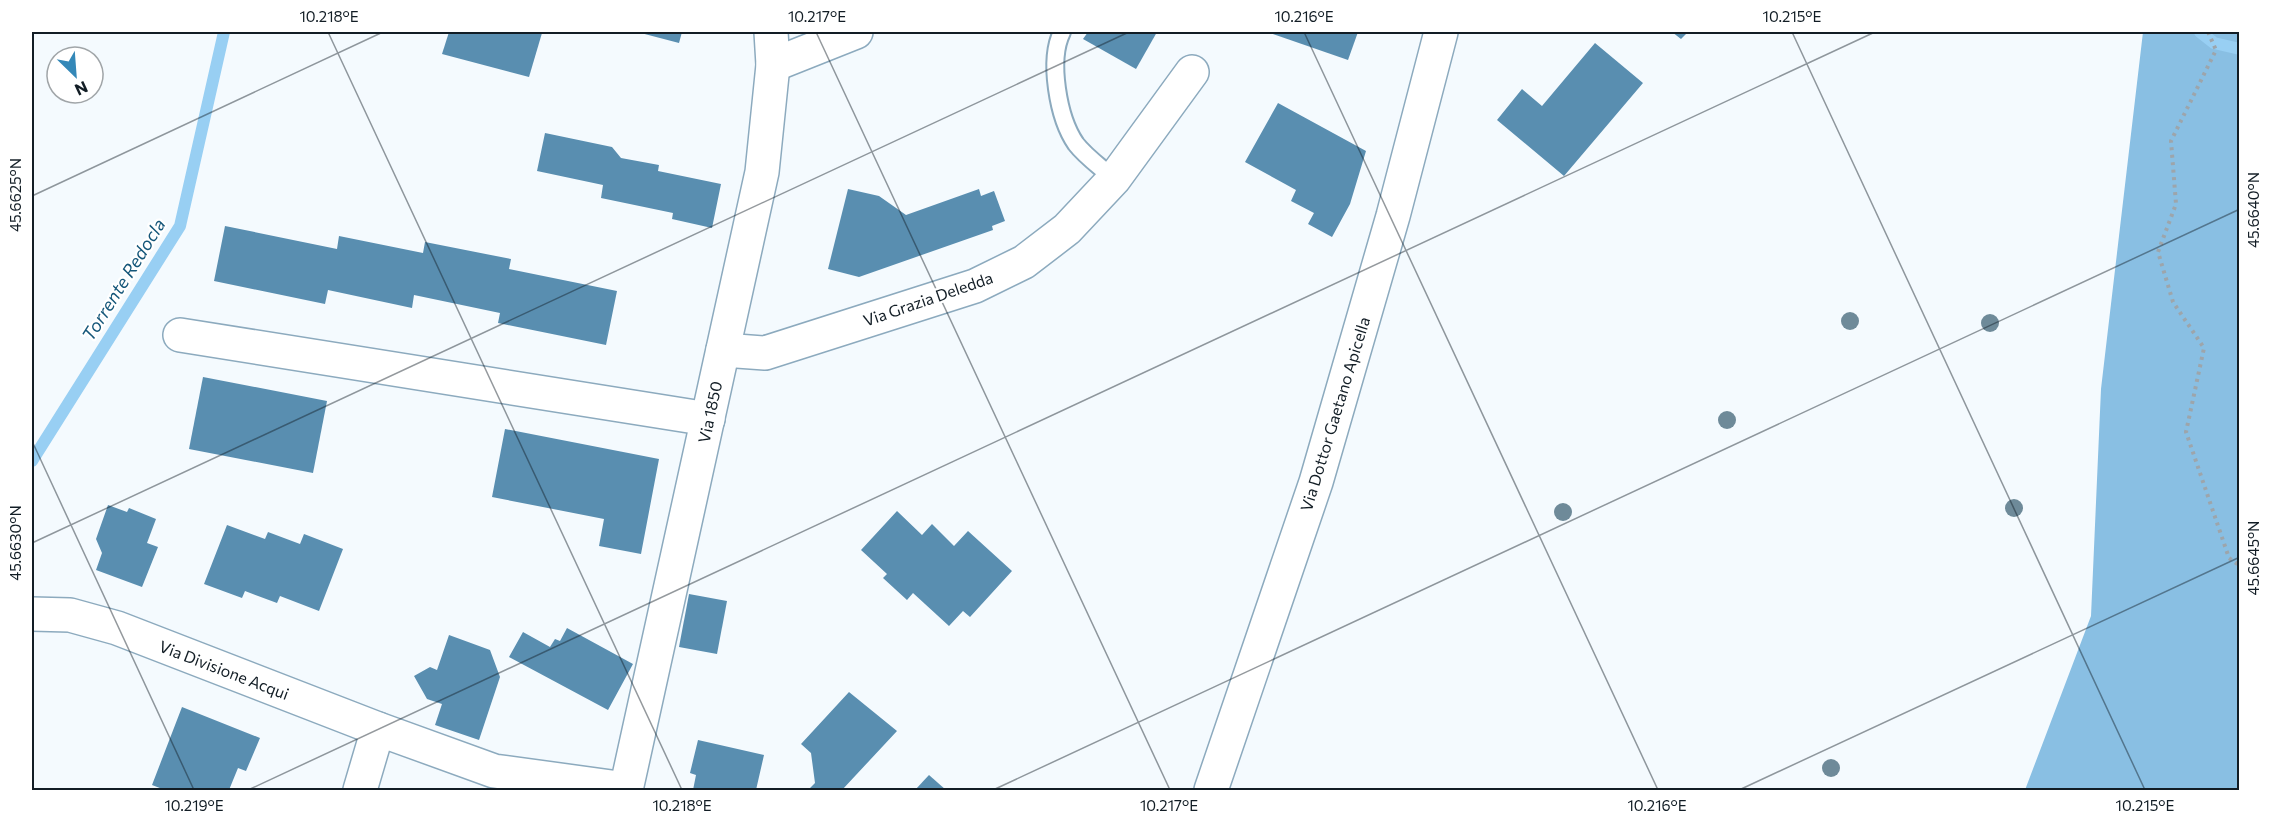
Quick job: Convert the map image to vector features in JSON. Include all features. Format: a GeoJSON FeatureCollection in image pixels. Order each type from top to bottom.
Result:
{"type":"FeatureCollection","features":[{"type":"Feature","properties":{"kind":"street","name":"Via 1850"},"geometry":{"type":"LineString","coordinates":[[626,790],[762,172],[773,65],[771,32]]}},
{"type":"Feature","properties":{"kind":"street"},"geometry":{"type":"LineString","coordinates":[[773,65],[856,32]]}},
{"type":"Feature","properties":{"kind":"street","name":"Via Dottor Gaetano Apicella"},"geometry":{"type":"LineString","coordinates":[[1210,790],[1316,482],[1393,216],[1441,32]]}},
{"type":"Feature","properties":{"kind":"street","name":"Via Grazia Deledda"},"geometry":{"type":"LineString","coordinates":[[723,350],[765,353],[975,286],[1024,262],[1068,229],[1114,178],[1192,72]]}},
{"type":"Feature","properties":{"kind":"street"},"geometry":{"type":"LineString","coordinates":[[180,335],[708,419]]}},
{"type":"Feature","properties":{"kind":"street","name":"Via Divisione Acqui"},"geometry":{"type":"LineString","coordinates":[[34,614],[70,615],[117,628],[378,729],[494,771],[626,790]]}},
{"type":"Feature","properties":{"kind":"street"},"geometry":{"type":"LineString","coordinates":[[360,790],[378,729]]}},
{"type":"Feature","properties":{"kind":"lane"},"geometry":{"type":"LineString","coordinates":[[1062,32],[1055,75],[1060,105],[1076,143],[1114,178]]}},
{"type":"Feature","properties":{"kind":"path"},"geometry":{"type":"LineString","coordinates":[[2208,32],[2216,50],[2171,141],[2176,204],[2158,252],[2173,302],[2204,348],[2186,432],[2229,558],[2240,566]]}},
{"type":"Feature","properties":{"kind":"shaded area"},"geometry":{"type":"Polygon","coordinates":[[[2143,32],[2239,32],[2239,790],[2025,790],[2091,616],[2101,389],[2143,32]]]}},
{"type":"Feature","properties":{"kind":"building"},"geometry":{"type":"Polygon","coordinates":[[[449,32],[542,33],[529,77],[442,54],[449,32]]]}},
{"type":"Feature","properties":{"kind":"building"},"geometry":{"type":"Polygon","coordinates":[[[637,32],[682,32],[679,43],[637,32]]]}},
{"type":"Feature","properties":{"kind":"building"},"geometry":{"type":"Polygon","coordinates":[[[1088,32],[1157,32],[1136,69],[1083,39],[1088,32]]]}},
{"type":"Feature","properties":{"kind":"building"},"geometry":{"type":"Polygon","coordinates":[[[1267,32],[1358,32],[1348,60],[1267,32]]]}},
{"type":"Feature","properties":{"kind":"building"},"geometry":{"type":"Polygon","coordinates":[[[1672,32],[1688,32],[1681,39],[1672,32]]]}},
{"type":"Feature","properties":{"kind":"building"},"geometry":{"type":"Polygon","coordinates":[[[1595,43],[1643,83],[1564,176],[1497,120],[1522,89],[1542,106],[1595,43]]]}},
{"type":"Feature","properties":{"kind":"building"},"geometry":{"type":"Polygon","coordinates":[[[1278,103],[1366,151],[1350,204],[1332,237],[1308,224],[1314,213],[1291,201],[1296,190],[1245,162],[1278,103]]]}},
{"type":"Feature","properties":{"kind":"building"},"geometry":{"type":"Polygon","coordinates":[[[545,133],[612,147],[621,158],[659,165],[658,171],[721,184],[712,228],[672,219],[673,213],[601,198],[603,185],[537,171],[545,133]]]}},
{"type":"Feature","properties":{"kind":"building"},"geometry":{"type":"Polygon","coordinates":[[[848,189],[879,196],[906,215],[979,189],[981,196],[994,191],[1005,221],[992,226],[993,230],[859,277],[828,269],[848,189]]]}},
{"type":"Feature","properties":{"kind":"building"},"geometry":{"type":"Polygon","coordinates":[[[225,226],[337,249],[339,236],[423,253],[425,242],[511,259],[509,269],[617,291],[606,345],[498,323],[500,313],[414,295],[412,308],[328,290],[325,304],[214,281],[225,226]]]}},
{"type":"Feature","properties":{"kind":"building"},"geometry":{"type":"Polygon","coordinates":[[[203,377],[327,401],[313,473],[189,449],[203,377]]]}},
{"type":"Feature","properties":{"kind":"building"},"geometry":{"type":"Polygon","coordinates":[[[505,429],[659,459],[641,554],[599,546],[604,519],[492,497],[505,429]]]}},
{"type":"Feature","properties":{"kind":"building"},"geometry":{"type":"Polygon","coordinates":[[[108,505],[127,512],[129,508],[156,519],[147,543],[158,547],[142,587],[96,570],[102,553],[96,539],[108,505]]]}},
{"type":"Feature","properties":{"kind":"building"},"geometry":{"type":"Polygon","coordinates":[[[897,511],[922,535],[932,524],[954,546],[968,531],[1012,571],[970,617],[963,611],[949,626],[913,593],[907,600],[883,578],[887,574],[861,550],[897,511]]]}},
{"type":"Feature","properties":{"kind":"building"},"geometry":{"type":"Polygon","coordinates":[[[227,525],[265,539],[268,532],[300,544],[304,534],[343,549],[319,611],[280,596],[277,603],[245,591],[242,598],[204,584],[227,525]]]}},
{"type":"Feature","properties":{"kind":"building"},"geometry":{"type":"Polygon","coordinates":[[[689,594],[727,601],[717,654],[679,647],[689,594]]]}},
{"type":"Feature","properties":{"kind":"building"},"geometry":{"type":"Polygon","coordinates":[[[567,628],[633,664],[608,710],[509,657],[523,632],[550,647],[555,639],[560,641],[567,628]]]}},
{"type":"Feature","properties":{"kind":"building"},"geometry":{"type":"Polygon","coordinates":[[[449,635],[490,650],[500,677],[479,740],[435,725],[442,704],[427,699],[414,676],[430,667],[437,670],[449,635]]]}},
{"type":"Feature","properties":{"kind":"building"},"geometry":{"type":"Polygon","coordinates":[[[849,692],[897,731],[842,790],[808,790],[815,783],[811,753],[801,744],[849,692]]]}},
{"type":"Feature","properties":{"kind":"building"},"geometry":{"type":"Polygon","coordinates":[[[182,707],[260,738],[246,771],[238,768],[229,790],[165,790],[152,785],[182,707]]]}},
{"type":"Feature","properties":{"kind":"building"},"geometry":{"type":"Polygon","coordinates":[[[698,740],[764,755],[756,790],[693,790],[696,775],[690,773],[698,740]]]}},
{"type":"Feature","properties":{"kind":"building"},"geometry":{"type":"Polygon","coordinates":[[[929,775],[946,790],[915,790],[929,775]]]}},
{"type":"Feature","properties":{"kind":"waterway","name":"Torrente Redocla"},"geometry":{"type":"LineString","coordinates":[[32,461],[180,226],[224,32]]}},
{"type":"Feature","properties":{"kind":"waterway"},"geometry":{"type":"LineString","coordinates":[[2200,32],[2214,43],[2240,49]]}}]}
